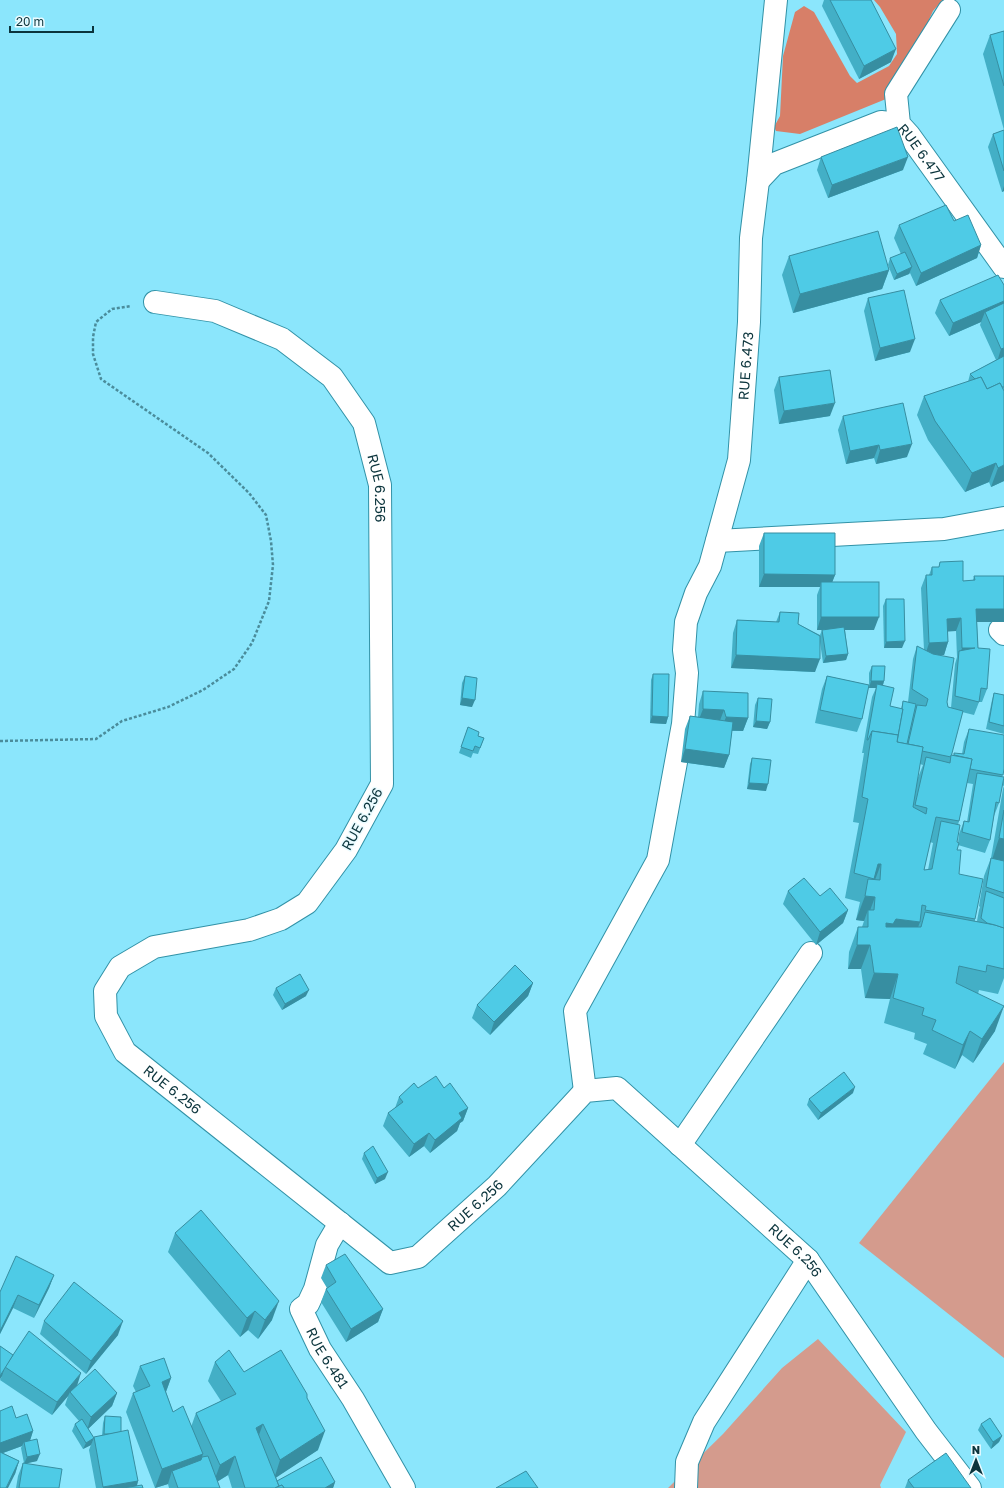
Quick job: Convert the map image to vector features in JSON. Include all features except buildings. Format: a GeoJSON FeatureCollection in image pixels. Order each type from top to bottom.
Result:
{"type":"FeatureCollection","features":[{"type":"Feature","properties":{"kind":"street","name":"RUE 6.473"},"geometry":{"type":"LineString","coordinates":[[586,1091],[575,1011],[658,860],[683,724],[688,674],[684,650],[686,622],[696,593],[710,566],[739,460],[749,322],[751,238],[776,0]]}},
{"type":"Feature","properties":{"kind":"street","name":"RUE 6.477"},"geometry":{"type":"LineString","coordinates":[[949,10],[896,94],[899,124],[909,135],[1004,267]]}},
{"type":"Feature","properties":{"kind":"street"},"geometry":{"type":"LineString","coordinates":[[758,181],[774,164],[881,122],[899,124]]}},
{"type":"Feature","properties":{"kind":"street","name":"RUE 6.256"},"geometry":{"type":"LineString","coordinates":[[154,302],[215,312],[282,339],[332,377],[364,423],[380,485],[382,784],[346,850],[307,903],[281,919],[249,930],[154,947],[120,966],[105,991],[106,1016],[125,1052],[390,1263],[418,1257],[497,1186],[586,1091],[617,1088],[808,1260],[926,1430],[970,1488]]}},
{"type":"Feature","properties":{"kind":"street"},"geometry":{"type":"LineString","coordinates":[[717,541],[944,529],[1004,518]]}},
{"type":"Feature","properties":{"kind":"street"},"geometry":{"type":"LineString","coordinates":[[680,1145],[811,953]]}},
{"type":"Feature","properties":{"kind":"street","name":"RUE 6.481"},"geometry":{"type":"LineString","coordinates":[[340,1223],[327,1245],[315,1289],[308,1304],[301,1309],[320,1349],[353,1399],[404,1488]]}},
{"type":"Feature","properties":{"kind":"street"},"geometry":{"type":"LineString","coordinates":[[686,1488],[688,1462],[704,1422],[808,1260]]}},
{"type":"Feature","properties":{"kind":"path"},"geometry":{"type":"LineString","coordinates":[[0,741],[96,739],[122,721],[168,706],[203,690],[234,669],[252,643],[269,601],[273,565],[271,541],[266,515],[253,499],[208,453],[101,380],[93,354],[93,337],[96,322],[112,309],[154,302]]}},
{"type":"Feature","properties":{"kind":"shaded area"},"geometry":{"type":"Polygon","coordinates":[[[874,0],[957,0],[940,3],[933,11],[898,86],[886,99],[800,134],[776,131],[774,127],[780,116],[783,56],[795,12],[804,6],[814,12],[850,76],[857,83],[889,66],[897,54],[896,34],[880,7],[874,0]]]}},
{"type":"Feature","properties":{"kind":"shaded area"},"geometry":{"type":"Polygon","coordinates":[[[1004,1062],[1004,1358],[859,1243],[1004,1062]]]}},
{"type":"Feature","properties":{"kind":"shaded area"},"geometry":{"type":"Polygon","coordinates":[[[818,1339],[906,1432],[880,1485],[881,1488],[668,1488],[723,1434],[782,1368],[818,1339]]]}}]}
